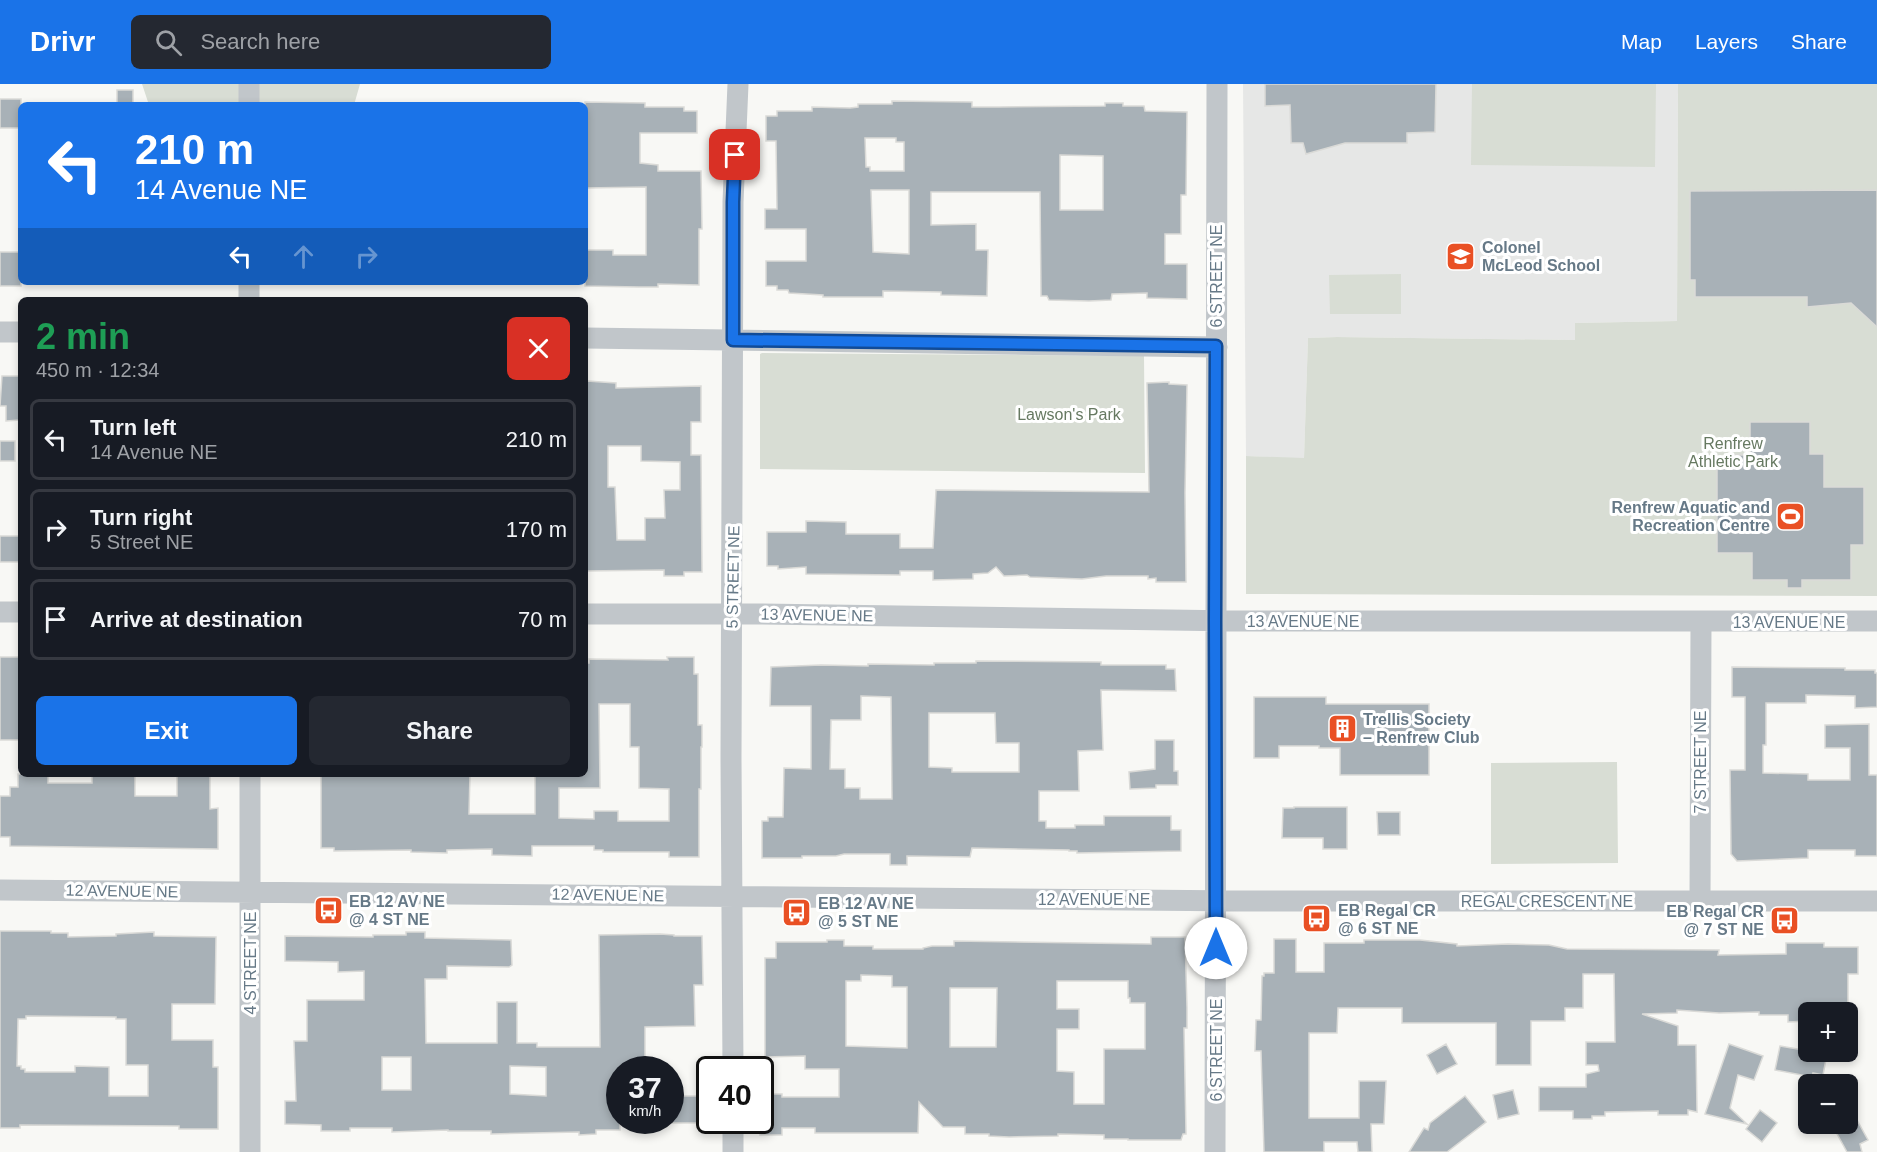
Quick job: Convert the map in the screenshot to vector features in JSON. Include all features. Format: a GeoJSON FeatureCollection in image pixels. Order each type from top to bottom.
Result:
{"type":"FeatureCollection","features":[{"type":"Feature","properties":{"kind":"street"},"geometry":{"type":"LineString","coordinates":[[249,84],[249,102]]}},
{"type":"Feature","properties":{"kind":"street","name":"5 STREET NE"},"geometry":{"type":"LineString","coordinates":[[733,1056],[733,202],[738,84]]}},
{"type":"Feature","properties":{"kind":"street","name":"6 STREET NE"},"geometry":{"type":"LineString","coordinates":[[1215,1152],[1217,84]]}},
{"type":"Feature","properties":{"kind":"street"},"geometry":{"type":"LineString","coordinates":[[0,332],[18,332]]}},
{"type":"Feature","properties":{"kind":"street"},"geometry":{"type":"LineString","coordinates":[[588,338],[1216,346]]}},
{"type":"Feature","properties":{"kind":"street"},"geometry":{"type":"LineString","coordinates":[[0,612],[18,612]]}},
{"type":"Feature","properties":{"kind":"street","name":"13 AVENUE NE"},"geometry":{"type":"LineString","coordinates":[[588,614],[1215,620],[1877,621]]}},
{"type":"Feature","properties":{"kind":"street","name":"7 STREET NE"},"geometry":{"type":"LineString","coordinates":[[1700,901],[1701,622]]}},
{"type":"Feature","properties":{"kind":"street","name":"4 STREET NE"},"geometry":{"type":"LineString","coordinates":[[250,777],[250,1152]]}},
{"type":"Feature","properties":{"kind":"street","name":"12 AVENUE NE"},"geometry":{"type":"LineString","coordinates":[[0,890],[1217,900]]}},
{"type":"Feature","properties":{"kind":"street","name":"REGAL CRESCENT NE"},"geometry":{"type":"LineString","coordinates":[[1217,900],[1877,901]]}},
{"type":"Feature","properties":{"kind":"street"},"geometry":{"type":"LineString","coordinates":[[733,1134],[733,1152]]}},
{"type":"Feature","properties":{"kind":"shaded area","name":"Colonel McLeod School"},"geometry":{"type":"Polygon","coordinates":[[[1243,84],[1678,84],[1677,321],[1575,323],[1575,340],[1308,338],[1304,459],[1246,456],[1243,84]]]}},
{"type":"Feature","properties":{"kind":"green space"},"geometry":{"type":"Polygon","coordinates":[[[142,84],[360,84],[355,102],[148,102],[142,84]]]}},
{"type":"Feature","properties":{"kind":"green space"},"geometry":{"type":"Polygon","coordinates":[[[1472,84],[1656,84],[1655,167],[1471,165],[1472,84]]]}},
{"type":"Feature","properties":{"kind":"green space","name":"Renfrew Athletic Park"},"geometry":{"type":"Polygon","coordinates":[[[1678,84],[1877,84],[1877,596],[1246,594],[1246,456],[1304,458],[1308,338],[1575,340],[1575,323],[1677,321],[1678,84]]]}},
{"type":"Feature","properties":{"kind":"green space"},"geometry":{"type":"Polygon","coordinates":[[[1401,274],[1401,314],[1330,314],[1329,275],[1401,274]]]}},
{"type":"Feature","properties":{"kind":"green space","name":"Lawson's Park"},"geometry":{"type":"Polygon","coordinates":[[[760,354],[1144,356],[1145,473],[760,469],[760,354]]]}},
{"type":"Feature","properties":{"kind":"green space"},"geometry":{"type":"Polygon","coordinates":[[[1617,762],[1618,863],[1491,864],[1491,763],[1617,762]]]}},
{"type":"Feature","properties":{"kind":"building"},"geometry":{"type":"Polygon","coordinates":[[[1265,84],[1436,84],[1435,132],[1407,133],[1407,143],[1345,143],[1306,154],[1303,143],[1291,143],[1290,105],[1265,106],[1265,84]]]}},
{"type":"Feature","properties":{"kind":"building"},"geometry":{"type":"Polygon","coordinates":[[[117,90],[133,90],[133,102],[117,102],[117,90]]]}},
{"type":"Feature","properties":{"kind":"building"},"geometry":{"type":"Polygon","coordinates":[[[0,99],[21,99],[21,102],[18,102],[18,128],[0,128],[0,99]]]}},
{"type":"Feature","properties":{"kind":"building"},"geometry":{"type":"Polygon","coordinates":[[[892,101],[972,102],[972,107],[999,107],[1105,106],[1105,103],[1123,103],[1123,106],[1144,106],[1145,111],[1187,112],[1186,195],[1181,195],[1181,234],[1165,234],[1165,264],[1187,264],[1187,299],[1147,298],[1147,293],[1112,294],[1111,300],[1089,301],[1049,300],[1047,296],[1041,296],[1040,192],[931,192],[931,225],[976,224],[976,250],[988,250],[987,296],[883,291],[883,297],[823,297],[823,295],[789,293],[788,290],[777,290],[777,286],[766,286],[766,261],[806,261],[806,229],[765,229],[765,209],[777,209],[776,141],[766,141],[766,116],[777,116],[777,111],[812,111],[812,107],[850,108],[858,107],[858,104],[892,104],[892,101]],[[865,138],[866,167],[870,167],[870,171],[904,171],[904,142],[896,142],[896,138],[865,138]],[[1060,155],[1060,210],[1103,210],[1103,156],[1060,155]],[[871,190],[873,252],[909,254],[909,190],[871,190]]]}},
{"type":"Feature","properties":{"kind":"building"},"geometry":{"type":"Polygon","coordinates":[[[588,102],[645,103],[645,107],[684,107],[684,111],[697,111],[697,133],[640,133],[640,163],[658,165],[658,171],[701,171],[702,229],[699,229],[699,285],[585,286],[588,285],[588,250],[613,250],[613,255],[646,255],[646,187],[588,188],[588,102]]]}},
{"type":"Feature","properties":{"kind":"building"},"geometry":{"type":"Polygon","coordinates":[[[1877,190],[1877,327],[1851,303],[1807,307],[1807,297],[1695,297],[1695,280],[1690,280],[1690,191],[1877,190]]]}},
{"type":"Feature","properties":{"kind":"building"},"geometry":{"type":"Polygon","coordinates":[[[0,252],[18,252],[18,285],[21,286],[0,286],[0,252]]]}},
{"type":"Feature","properties":{"kind":"building"},"geometry":{"type":"Polygon","coordinates":[[[2,376],[18,376],[18,420],[6,421],[6,406],[0,406],[2,376]]]}},
{"type":"Feature","properties":{"kind":"building"},"geometry":{"type":"Polygon","coordinates":[[[588,381],[616,383],[616,388],[701,386],[701,422],[691,422],[691,455],[701,455],[702,572],[684,572],[684,576],[664,576],[664,570],[588,571],[588,381]],[[608,446],[608,487],[615,487],[617,540],[645,540],[645,518],[665,518],[664,490],[680,490],[680,462],[641,461],[641,446],[608,446]]]}},
{"type":"Feature","properties":{"kind":"building"},"geometry":{"type":"Polygon","coordinates":[[[1169,382],[1169,384],[1187,385],[1186,582],[1156,582],[1156,578],[1148,579],[1148,576],[1106,576],[1082,579],[1027,575],[1004,576],[996,567],[988,573],[973,574],[973,579],[933,580],[933,571],[900,571],[900,575],[806,574],[806,567],[778,569],[778,566],[767,566],[767,532],[806,532],[806,521],[846,522],[846,534],[900,534],[900,548],[933,548],[936,490],[1149,492],[1147,383],[1169,382]]]}},
{"type":"Feature","properties":{"kind":"building","name":"Renfrew Aquatic and Recreation Centre"},"geometry":{"type":"Polygon","coordinates":[[[1750,422],[1810,422],[1810,454],[1824,454],[1824,487],[1864,487],[1864,545],[1851,545],[1851,580],[1802,580],[1802,588],[1787,588],[1787,580],[1752,580],[1752,553],[1717,553],[1717,463],[1732,463],[1732,455],[1750,455],[1750,422]]]}},
{"type":"Feature","properties":{"kind":"building"},"geometry":{"type":"Polygon","coordinates":[[[0,441],[15,441],[15,461],[0,461],[0,441]]]}},
{"type":"Feature","properties":{"kind":"building"},"geometry":{"type":"Polygon","coordinates":[[[0,536],[18,536],[18,562],[0,562],[0,536]]]}},
{"type":"Feature","properties":{"kind":"building"},"geometry":{"type":"Polygon","coordinates":[[[0,657],[18,657],[18,740],[0,740],[0,657]]]}},
{"type":"Feature","properties":{"kind":"building"},"geometry":{"type":"Polygon","coordinates":[[[667,657],[694,657],[694,674],[698,674],[698,725],[702,725],[699,857],[669,857],[669,852],[603,852],[603,850],[594,850],[594,846],[532,846],[532,856],[492,855],[492,849],[447,850],[447,853],[411,852],[411,850],[334,851],[334,848],[321,848],[321,777],[470,777],[469,814],[535,814],[535,777],[588,777],[589,659],[668,660],[667,657]],[[599,704],[600,788],[559,788],[559,818],[594,819],[594,811],[618,811],[618,821],[669,821],[669,789],[639,788],[639,747],[630,747],[630,704],[599,704]]]}},
{"type":"Feature","properties":{"kind":"building"},"geometry":{"type":"Polygon","coordinates":[[[976,661],[1101,662],[1101,665],[1166,665],[1166,669],[1175,669],[1176,691],[1101,690],[1103,750],[1078,751],[1079,791],[1039,791],[1039,821],[1046,821],[1046,828],[1075,828],[1075,825],[1104,825],[1104,816],[1171,816],[1171,830],[1181,830],[1181,851],[1077,853],[1077,851],[1069,850],[972,848],[970,857],[907,856],[907,865],[890,865],[890,854],[762,858],[762,821],[768,821],[768,817],[783,817],[784,768],[811,769],[811,706],[770,706],[771,667],[976,663],[976,661]],[[861,696],[861,720],[831,720],[830,769],[845,769],[845,788],[860,788],[860,799],[892,799],[891,697],[861,696]],[[929,713],[929,767],[952,768],[952,772],[1019,772],[1019,743],[996,743],[995,713],[929,713]]]}},
{"type":"Feature","properties":{"kind":"building"},"geometry":{"type":"Polygon","coordinates":[[[1732,667],[1875,670],[1877,673],[1877,707],[1855,708],[1855,696],[1806,695],[1806,703],[1766,703],[1763,773],[1808,774],[1808,780],[1850,780],[1850,748],[1825,748],[1825,725],[1869,724],[1869,775],[1877,775],[1877,856],[1855,856],[1855,850],[1808,850],[1808,858],[1737,861],[1731,854],[1730,770],[1745,770],[1745,697],[1732,697],[1732,667]]]}},
{"type":"Feature","properties":{"kind":"building","name":"Trellis Society – Renfrew Club"},"geometry":{"type":"Polygon","coordinates":[[[1254,697],[1326,697],[1326,704],[1429,704],[1429,775],[1340,775],[1340,748],[1279,746],[1279,758],[1254,758],[1254,697]]]}},
{"type":"Feature","properties":{"kind":"building"},"geometry":{"type":"Polygon","coordinates":[[[1155,740],[1174,740],[1174,771],[1178,771],[1178,785],[1156,785],[1156,788],[1130,789],[1129,772],[1155,769],[1155,740]]]}},
{"type":"Feature","properties":{"kind":"building"},"geometry":{"type":"Polygon","coordinates":[[[18,777],[48,777],[48,783],[92,783],[92,777],[135,777],[135,796],[177,796],[177,777],[210,777],[210,809],[218,808],[218,849],[10,846],[10,837],[0,837],[0,796],[10,796],[10,787],[18,787],[18,777]]]}},
{"type":"Feature","properties":{"kind":"building"},"geometry":{"type":"Polygon","coordinates":[[[1347,807],[1347,849],[1323,849],[1323,838],[1282,838],[1283,808],[1347,807]]]}},
{"type":"Feature","properties":{"kind":"building"},"geometry":{"type":"Polygon","coordinates":[[[1377,812],[1400,812],[1400,835],[1378,835],[1377,812]]]}},
{"type":"Feature","properties":{"kind":"building"},"geometry":{"type":"Polygon","coordinates":[[[0,931],[51,931],[51,933],[68,933],[68,937],[154,932],[154,936],[216,937],[215,1004],[172,1004],[172,1040],[213,1040],[213,1067],[218,1067],[218,1129],[179,1129],[179,1126],[20,1125],[20,1128],[0,1128],[0,931]],[[26,1016],[26,1019],[18,1019],[17,1066],[25,1069],[25,1072],[75,1072],[75,1066],[109,1067],[109,1096],[148,1096],[148,1065],[126,1065],[126,1019],[116,1019],[116,1017],[26,1016]]]}},
{"type":"Feature","properties":{"kind":"building"},"geometry":{"type":"Polygon","coordinates":[[[406,932],[425,932],[425,938],[511,940],[512,965],[509,967],[447,966],[447,979],[425,979],[426,1043],[497,1043],[497,1002],[517,1002],[517,1043],[537,1043],[537,1047],[600,1047],[599,935],[702,936],[703,985],[694,985],[695,1026],[645,1027],[645,1056],[606,1056],[606,1130],[596,1130],[596,1134],[579,1135],[579,1132],[491,1134],[491,1131],[448,1130],[392,1132],[392,1128],[321,1131],[321,1125],[285,1124],[285,1101],[296,1101],[294,1041],[307,1041],[307,1000],[364,1000],[364,971],[338,972],[338,962],[285,961],[285,936],[373,937],[373,935],[406,935],[406,932]],[[382,1057],[382,1090],[411,1090],[411,1057],[382,1057]],[[510,1066],[510,1094],[546,1096],[546,1067],[510,1066]]]}},
{"type":"Feature","properties":{"kind":"building"},"geometry":{"type":"Polygon","coordinates":[[[1151,937],[1185,937],[1186,1134],[1183,1134],[1181,1140],[1104,1139],[1104,1135],[1058,1134],[1058,1136],[1009,1137],[965,1134],[965,1127],[943,1127],[919,1102],[918,1133],[815,1133],[815,1128],[782,1128],[782,1135],[760,1135],[774,1134],[774,1094],[782,1094],[782,1097],[839,1097],[839,1069],[805,1069],[805,1056],[765,1056],[765,958],[776,958],[776,942],[844,940],[844,946],[873,946],[873,949],[923,949],[932,946],[954,946],[954,941],[1151,944],[1151,937]],[[861,975],[861,981],[846,981],[846,1046],[907,1048],[907,987],[892,987],[892,976],[861,975]],[[1057,981],[1057,1009],[1079,1009],[1079,1029],[1057,1029],[1057,1071],[1074,1072],[1074,1104],[1104,1104],[1104,1049],[1145,1049],[1145,1003],[1130,1003],[1128,981],[1057,981]],[[950,988],[950,1047],[996,1047],[997,988],[950,988]]]}},
{"type":"Feature","properties":{"kind":"building"},"geometry":{"type":"Polygon","coordinates":[[[1274,939],[1296,939],[1296,972],[1324,972],[1324,943],[1364,943],[1364,940],[1420,940],[1457,944],[1457,946],[1508,944],[1549,945],[1567,949],[1719,950],[1718,955],[1786,954],[1786,943],[1824,943],[1824,947],[1858,947],[1858,974],[1848,974],[1848,1002],[1798,1002],[1798,1022],[1788,1022],[1788,1015],[1759,1015],[1759,1012],[1719,1013],[1677,1010],[1677,1013],[1642,1014],[1678,1026],[1678,1045],[1696,1045],[1697,1112],[1688,1110],[1688,1115],[1658,1115],[1658,1111],[1605,1112],[1605,1116],[1592,1116],[1592,1119],[1573,1119],[1573,1111],[1539,1111],[1539,1087],[1586,1087],[1586,1074],[1599,1071],[1598,1065],[1586,1065],[1586,1042],[1615,1042],[1614,974],[1583,974],[1583,1008],[1565,1008],[1565,1021],[1531,1021],[1531,1065],[1496,1065],[1496,1023],[1402,1023],[1402,1008],[1338,1008],[1337,1033],[1309,1033],[1309,1118],[1359,1118],[1359,1081],[1386,1081],[1384,1124],[1371,1124],[1372,1152],[1358,1152],[1357,1142],[1324,1142],[1324,1152],[1264,1152],[1261,1051],[1255,1051],[1256,1020],[1261,1020],[1262,976],[1264,973],[1274,973],[1274,939]]]}},
{"type":"Feature","properties":{"kind":"building"},"geometry":{"type":"Polygon","coordinates":[[[1446,1044],[1457,1064],[1437,1074],[1427,1055],[1446,1044]]]}},
{"type":"Feature","properties":{"kind":"building"},"geometry":{"type":"Polygon","coordinates":[[[1729,1044],[1763,1056],[1754,1080],[1738,1075],[1730,1108],[1747,1124],[1705,1114],[1729,1044]]]}},
{"type":"Feature","properties":{"kind":"building"},"geometry":{"type":"Polygon","coordinates":[[[1780,1046],[1798,1049],[1798,1062],[1825,1062],[1823,1074],[1798,1074],[1775,1070],[1780,1046]]]}},
{"type":"Feature","properties":{"kind":"building"},"geometry":{"type":"Polygon","coordinates":[[[1513,1090],[1519,1114],[1498,1119],[1493,1095],[1513,1090]]]}},
{"type":"Feature","properties":{"kind":"building"},"geometry":{"type":"Polygon","coordinates":[[[684,1096],[696,1096],[696,1123],[684,1123],[684,1096]]]}},
{"type":"Feature","properties":{"kind":"building"},"geometry":{"type":"Polygon","coordinates":[[[1465,1096],[1486,1122],[1447,1152],[1409,1152],[1424,1128],[1428,1130],[1430,1123],[1465,1096]]]}},
{"type":"Feature","properties":{"kind":"building"},"geometry":{"type":"Polygon","coordinates":[[[1760,1110],[1777,1123],[1762,1142],[1746,1129],[1760,1110]]]}},
{"type":"Feature","properties":{"kind":"building"},"geometry":{"type":"Polygon","coordinates":[[[1858,1122],[1868,1140],[1860,1144],[1862,1152],[1847,1152],[1837,1134],[1858,1134],[1858,1122]]]}},
{"type":"Feature","properties":{"kind":"place","name":"Colonel McLeod School"},"geometry":{"type":"Point","coordinates":[1461,256]}},
{"type":"Feature","properties":{"kind":"place","name":"Renfrew Aquatic and Recreation Centre"},"geometry":{"type":"Point","coordinates":[1791,516]}},
{"type":"Feature","properties":{"kind":"place","name":"Trellis Society – Renfrew Club"},"geometry":{"type":"Point","coordinates":[1342,728]}},
{"type":"Feature","properties":{"kind":"place","name":"EB 12 AV NE @ 4 ST NE"},"geometry":{"type":"Point","coordinates":[328,910]}},
{"type":"Feature","properties":{"kind":"place","name":"EB 12 AV NE @ 5 ST NE"},"geometry":{"type":"Point","coordinates":[797,912]}},
{"type":"Feature","properties":{"kind":"place","name":"EB Regal CR @ 6 ST NE"},"geometry":{"type":"Point","coordinates":[1317,919]}},
{"type":"Feature","properties":{"kind":"place","name":"EB Regal CR @ 7 ST NE"},"geometry":{"type":"Point","coordinates":[1785,920]}},
{"type":"Feature","properties":{"kind":"route"},"geometry":{"type":"LineString","coordinates":[[735,155],[733,340],[1216,346],[1216,948]]}}]}
